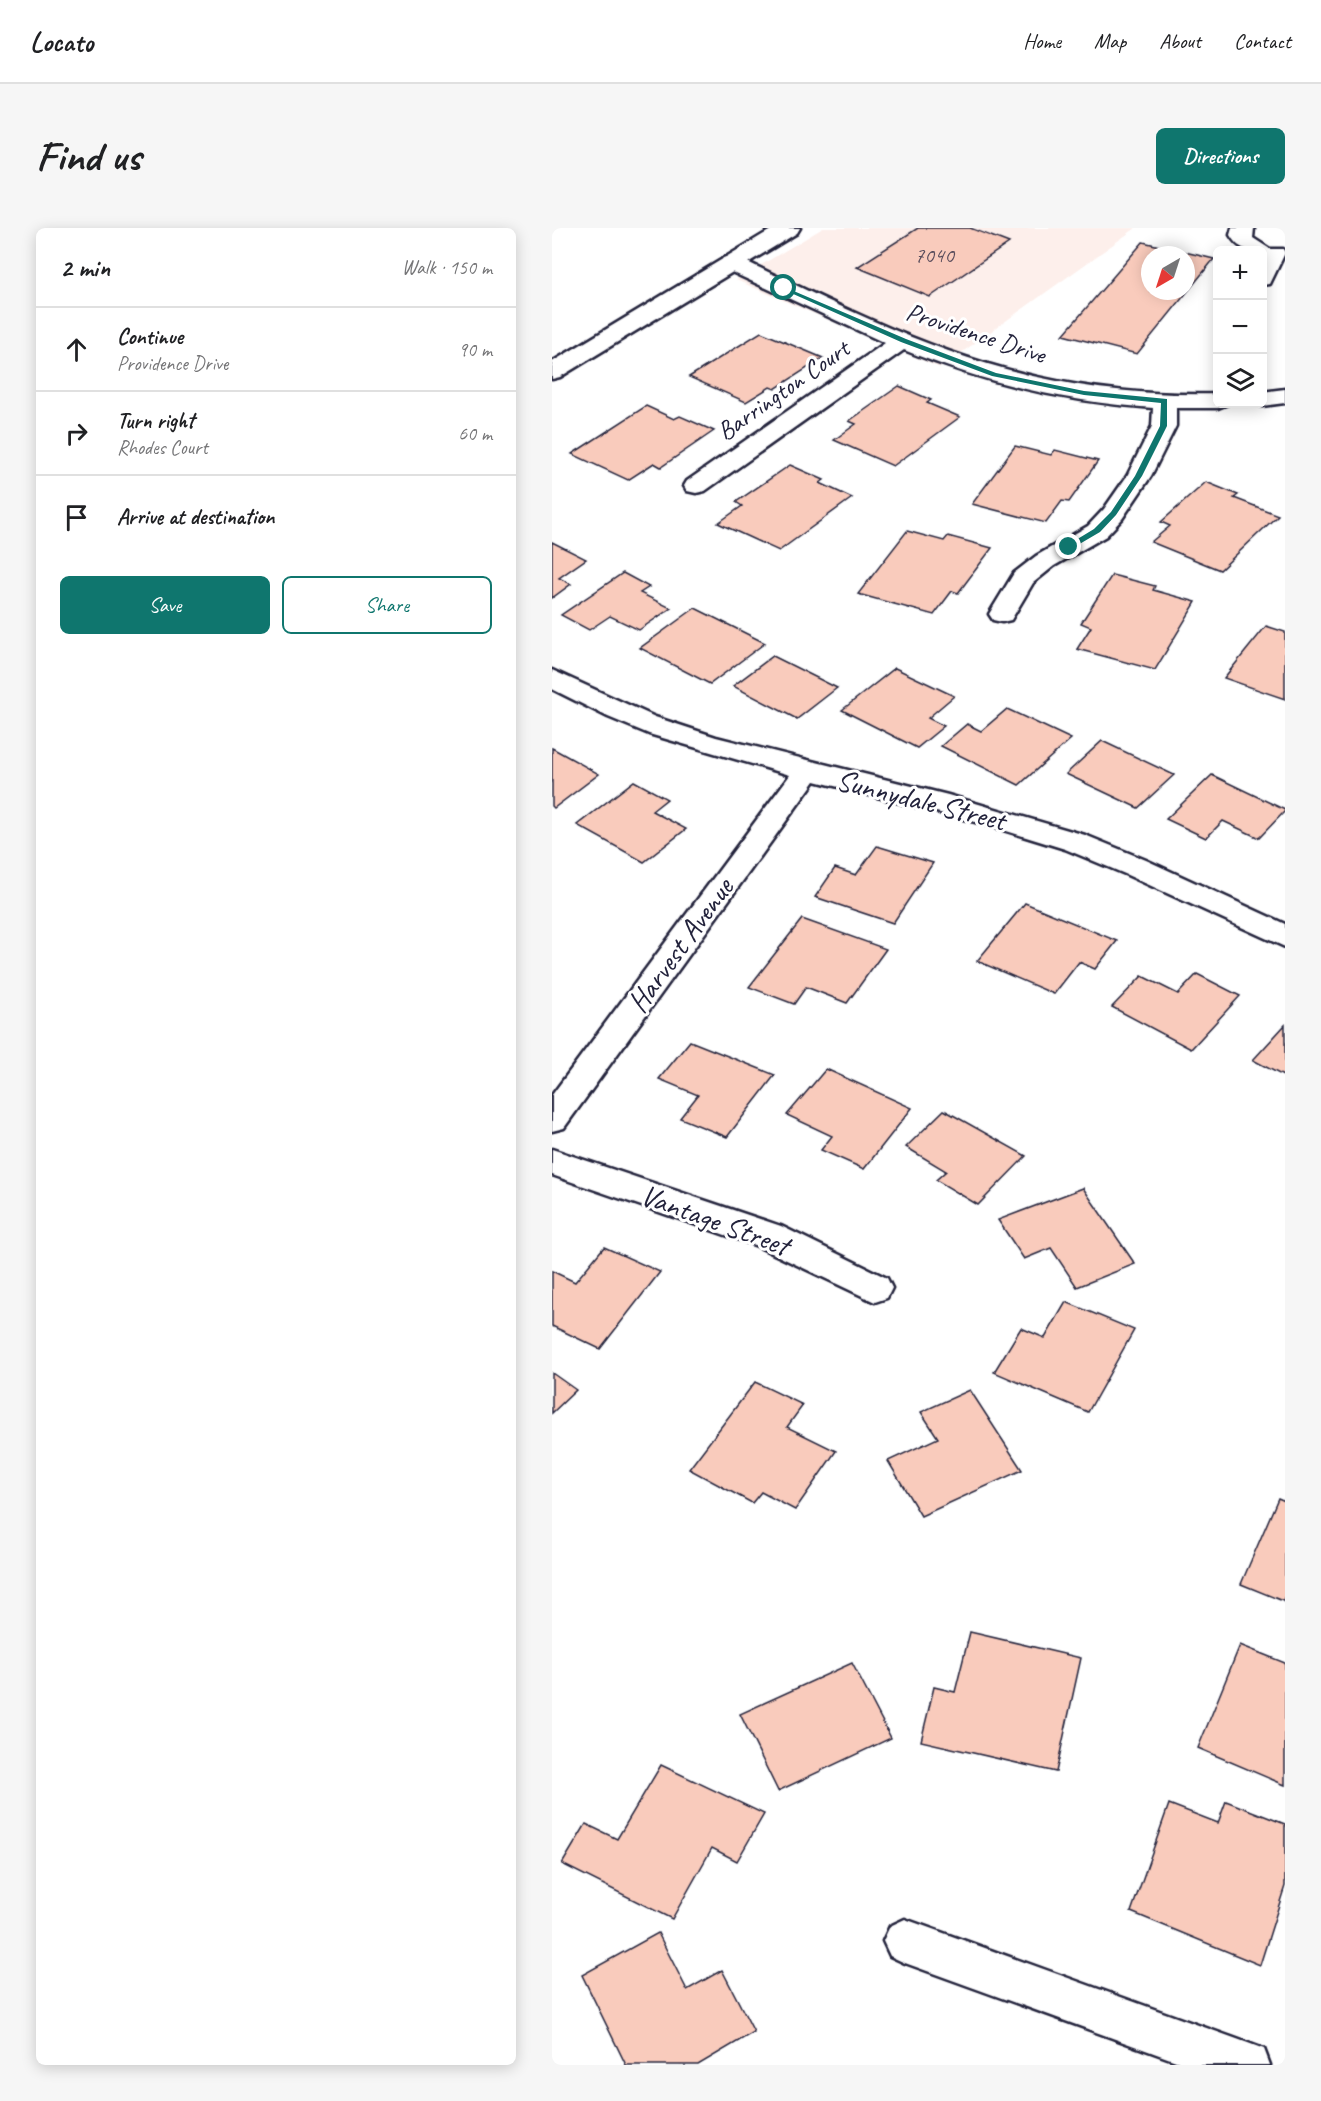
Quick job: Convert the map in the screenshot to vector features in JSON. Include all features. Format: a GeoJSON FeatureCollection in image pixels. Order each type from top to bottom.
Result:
{"type":"FeatureCollection","features":[{"type":"Feature","properties":{"kind":"street"},"geometry":{"type":"LineString","coordinates":[[552,372],[789,228]]}},
{"type":"Feature","properties":{"kind":"street"},"geometry":{"type":"LineString","coordinates":[[1243,228],[1241,235],[1245,242],[1271,253]]}},
{"type":"Feature","properties":{"kind":"street","name":"Providence Drive"},"geometry":{"type":"LineString","coordinates":[[731,263],[957,362],[1031,384],[1094,394],[1165,401],[1213,401]]}},
{"type":"Feature","properties":{"kind":"street","name":"Barrington Court"},"geometry":{"type":"LineString","coordinates":[[696,486],[904,340]]}},
{"type":"Feature","properties":{"kind":"street"},"geometry":{"type":"LineString","coordinates":[[1267,398],[1285,396]]}},
{"type":"Feature","properties":{"kind":"street"},"geometry":{"type":"LineString","coordinates":[[1002,614],[1023,578],[1045,561],[1097,531],[1113,514],[1139,476],[1164,426],[1165,401]]}},
{"type":"Feature","properties":{"kind":"street","name":"Sunnydale Street"},"geometry":{"type":"LineString","coordinates":[[552,678],[617,711],[658,728],[807,772],[878,787],[1064,838],[1106,853],[1285,936]]}},
{"type":"Feature","properties":{"kind":"street","name":"Harvest Avenue"},"geometry":{"type":"LineString","coordinates":[[552,1119],[807,772]]}},
{"type":"Feature","properties":{"kind":"street","name":"Vantage Street"},"geometry":{"type":"LineString","coordinates":[[552,1162],[770,1236],[874,1288]]}},
{"type":"Feature","properties":{"kind":"street"},"geometry":{"type":"LineString","coordinates":[[905,1941],[1248,2065]]}},
{"type":"Feature","properties":{"kind":"shaded area"},"geometry":{"type":"Polygon","coordinates":[[[823,228],[1136,228],[940,368],[736,280],[823,228]]]}},
{"type":"Feature","properties":{"kind":"building"},"geometry":{"type":"Polygon","coordinates":[[[918,228],[970,228],[1009,243],[930,297],[857,267],[918,228]]]}},
{"type":"Feature","properties":{"kind":"building"},"geometry":{"type":"Polygon","coordinates":[[[1143,242],[1160,246],[1141,246],[1141,300],[1181,300],[1137,354],[1063,335],[1143,242]]]}},
{"type":"Feature","properties":{"kind":"building"},"geometry":{"type":"Polygon","coordinates":[[[1195,254],[1213,260],[1195,282],[1195,254]]]}},
{"type":"Feature","properties":{"kind":"building"},"geometry":{"type":"Polygon","coordinates":[[[761,332],[823,358],[775,389],[770,387],[746,402],[689,377],[761,332]]]}},
{"type":"Feature","properties":{"kind":"building"},"geometry":{"type":"Polygon","coordinates":[[[899,386],[931,400],[927,403],[960,417],[893,466],[834,440],[856,424],[849,421],[899,386]]]}},
{"type":"Feature","properties":{"kind":"building"},"geometry":{"type":"Polygon","coordinates":[[[646,406],[674,419],[680,416],[714,431],[661,467],[654,463],[628,480],[572,454],[646,406]]]}},
{"type":"Feature","properties":{"kind":"building"},"geometry":{"type":"Polygon","coordinates":[[[1015,446],[1051,455],[1055,450],[1098,461],[1069,502],[1062,501],[1046,523],[972,504],[1015,446]]]}},
{"type":"Feature","properties":{"kind":"building"},"geometry":{"type":"Polygon","coordinates":[[[790,465],[824,480],[820,483],[852,498],[779,551],[718,523],[742,506],[736,502],[790,465]]]}},
{"type":"Feature","properties":{"kind":"building"},"geometry":{"type":"Polygon","coordinates":[[[1206,482],[1238,495],[1234,498],[1278,515],[1220,570],[1151,542],[1170,526],[1161,522],[1206,482]]]}},
{"type":"Feature","properties":{"kind":"building"},"geometry":{"type":"Polygon","coordinates":[[[907,531],[944,541],[948,536],[992,548],[958,593],[952,591],[934,615],[858,594],[907,531]]]}},
{"type":"Feature","properties":{"kind":"building"},"geometry":{"type":"Polygon","coordinates":[[[552,542],[586,559],[559,578],[571,584],[552,598],[552,542]]]}},
{"type":"Feature","properties":{"kind":"building"},"geometry":{"type":"Polygon","coordinates":[[[623,573],[649,587],[640,593],[671,608],[639,630],[610,616],[589,630],[561,615],[623,573]]]}},
{"type":"Feature","properties":{"kind":"building"},"geometry":{"type":"Polygon","coordinates":[[[1112,575],[1155,586],[1153,590],[1196,602],[1155,670],[1077,649],[1091,627],[1081,623],[1112,575]]]}},
{"type":"Feature","properties":{"kind":"building"},"geometry":{"type":"Polygon","coordinates":[[[695,608],[765,643],[710,684],[640,648],[695,608]]]}},
{"type":"Feature","properties":{"kind":"building"},"geometry":{"type":"Polygon","coordinates":[[[1266,626],[1285,632],[1285,699],[1224,678],[1266,626]]]}},
{"type":"Feature","properties":{"kind":"building"},"geometry":{"type":"Polygon","coordinates":[[[773,656],[837,688],[797,719],[733,686],[773,656]]]}},
{"type":"Feature","properties":{"kind":"building"},"geometry":{"type":"Polygon","coordinates":[[[895,668],[954,696],[928,718],[944,726],[917,748],[842,710],[895,668]]]}},
{"type":"Feature","properties":{"kind":"building"},"geometry":{"type":"Polygon","coordinates":[[[1007,709],[1071,739],[1019,785],[941,746],[967,724],[981,731],[1007,709]]]}},
{"type":"Feature","properties":{"kind":"building"},"geometry":{"type":"Polygon","coordinates":[[[1102,741],[1174,775],[1138,808],[1066,774],[1102,741]]]}},
{"type":"Feature","properties":{"kind":"building"},"geometry":{"type":"Polygon","coordinates":[[[552,748],[599,774],[554,808],[552,806],[552,748]]]}},
{"type":"Feature","properties":{"kind":"building"},"geometry":{"type":"Polygon","coordinates":[[[1212,775],[1285,811],[1259,838],[1223,821],[1206,838],[1166,819],[1212,775]]]}},
{"type":"Feature","properties":{"kind":"building"},"geometry":{"type":"Polygon","coordinates":[[[634,781],[667,799],[652,811],[686,829],[644,862],[577,825],[634,781]]]}},
{"type":"Feature","properties":{"kind":"building"},"geometry":{"type":"Polygon","coordinates":[[[877,846],[933,863],[893,923],[815,897],[835,868],[856,875],[877,846]]]}},
{"type":"Feature","properties":{"kind":"building"},"geometry":{"type":"Polygon","coordinates":[[[1025,903],[1117,941],[1095,969],[1079,962],[1054,994],[977,961],[1025,903]]]}},
{"type":"Feature","properties":{"kind":"building"},"geometry":{"type":"Polygon","coordinates":[[[802,919],[886,949],[847,1003],[806,987],[794,1004],[749,987],[802,919]]]}},
{"type":"Feature","properties":{"kind":"building"},"geometry":{"type":"Polygon","coordinates":[[[1197,974],[1240,996],[1191,1049],[1112,1007],[1142,976],[1178,994],[1197,974]]]}},
{"type":"Feature","properties":{"kind":"building"},"geometry":{"type":"Polygon","coordinates":[[[1285,1025],[1285,1077],[1253,1060],[1285,1025]]]}},
{"type":"Feature","properties":{"kind":"building"},"geometry":{"type":"Polygon","coordinates":[[[690,1041],[775,1075],[727,1137],[680,1118],[698,1095],[659,1079],[690,1041]]]}},
{"type":"Feature","properties":{"kind":"building"},"geometry":{"type":"Polygon","coordinates":[[[826,1069],[912,1108],[864,1169],[821,1150],[832,1136],[787,1115],[826,1069]]]}},
{"type":"Feature","properties":{"kind":"building"},"geometry":{"type":"Polygon","coordinates":[[[944,1110],[1026,1156],[978,1205],[936,1180],[946,1171],[906,1147],[944,1110]]]}},
{"type":"Feature","properties":{"kind":"building"},"geometry":{"type":"Polygon","coordinates":[[[1083,1188],[1135,1264],[1077,1287],[1051,1248],[1024,1259],[998,1220],[1083,1188]]]}},
{"type":"Feature","properties":{"kind":"building"},"geometry":{"type":"Polygon","coordinates":[[[604,1247],[660,1272],[600,1349],[552,1326],[552,1271],[575,1282],[604,1247]]]}},
{"type":"Feature","properties":{"kind":"building"},"geometry":{"type":"Polygon","coordinates":[[[1066,1302],[1134,1330],[1088,1412],[994,1372],[1021,1328],[1045,1338],[1066,1302]]]}},
{"type":"Feature","properties":{"kind":"building"},"geometry":{"type":"Polygon","coordinates":[[[552,1373],[576,1390],[552,1413],[552,1373]]]}},
{"type":"Feature","properties":{"kind":"building"},"geometry":{"type":"Polygon","coordinates":[[[755,1382],[803,1405],[787,1427],[836,1451],[795,1510],[761,1492],[752,1503],[689,1469],[755,1382]]]}},
{"type":"Feature","properties":{"kind":"building"},"geometry":{"type":"Polygon","coordinates":[[[970,1390],[1022,1470],[921,1516],[888,1461],[938,1438],[921,1412],[970,1390]]]}},
{"type":"Feature","properties":{"kind":"building"},"geometry":{"type":"Polygon","coordinates":[[[1278,1498],[1285,1501],[1285,1602],[1241,1584],[1278,1498]]]}},
{"type":"Feature","properties":{"kind":"building"},"geometry":{"type":"Polygon","coordinates":[[[970,1632],[1081,1658],[1056,1772],[921,1741],[934,1687],[955,1692],[970,1632]]]}},
{"type":"Feature","properties":{"kind":"building"},"geometry":{"type":"Polygon","coordinates":[[[1240,1645],[1285,1663],[1285,1785],[1198,1748],[1240,1645]]]}},
{"type":"Feature","properties":{"kind":"building"},"geometry":{"type":"Polygon","coordinates":[[[852,1663],[891,1738],[778,1791],[740,1714],[852,1663]]]}},
{"type":"Feature","properties":{"kind":"building"},"geometry":{"type":"Polygon","coordinates":[[[661,1765],[764,1814],[737,1861],[712,1848],[672,1919],[562,1864],[586,1824],[617,1839],[661,1765]]]}},
{"type":"Feature","properties":{"kind":"building"},"geometry":{"type":"Polygon","coordinates":[[[1226,1801],[1285,1824],[1285,1886],[1260,1965],[1131,1912],[1169,1804],[1218,1823],[1226,1801]]]}},
{"type":"Feature","properties":{"kind":"building"},"geometry":{"type":"Polygon","coordinates":[[[658,1933],[687,1990],[722,1970],[754,2032],[698,2065],[626,2065],[582,1975],[658,1933]]]}},
{"type":"Feature","properties":{"kind":"route"},"geometry":{"type":"LineString","coordinates":[[784,288],[957,362],[994,374],[1031,384],[1084,393],[1165,401],[1164,426],[1139,476],[1113,514],[1097,531],[1069,547]]}}]}
